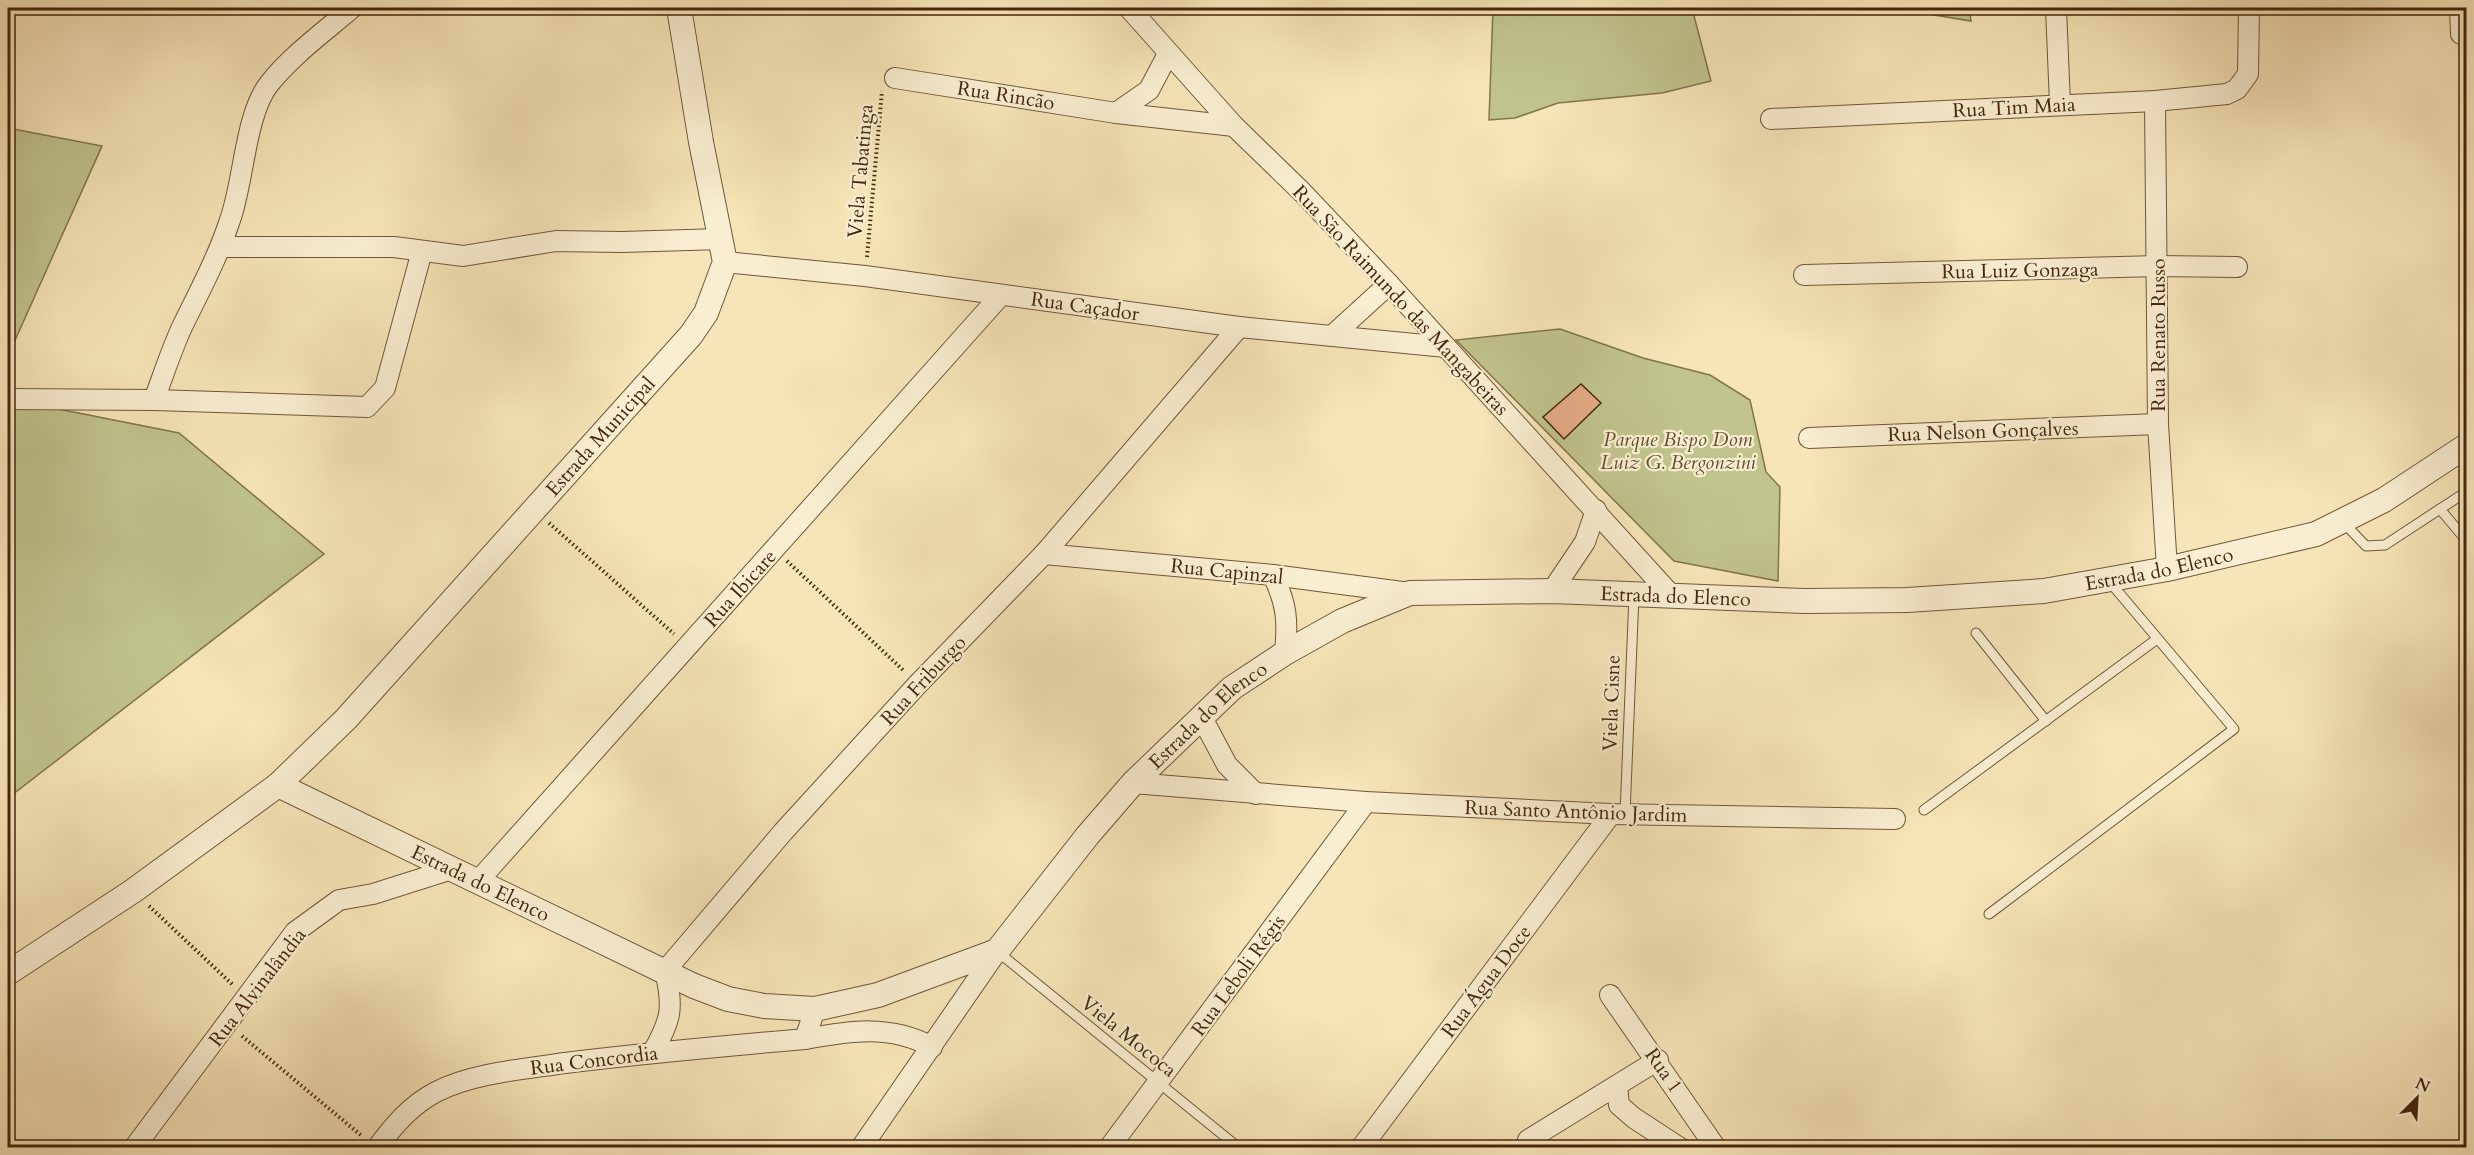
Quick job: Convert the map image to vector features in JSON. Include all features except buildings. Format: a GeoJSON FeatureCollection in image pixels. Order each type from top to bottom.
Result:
{"type":"FeatureCollection","features":[{"type":"Feature","properties":{"kind":"street"},"geometry":{"type":"LineString","coordinates":[[154,400],[181,330],[221,247],[240,189],[253,119],[260,100],[268,85],[304,49],[352,8]]}},
{"type":"Feature","properties":{"kind":"street"},"geometry":{"type":"LineString","coordinates":[[680,8],[701,142],[723,251]]}},
{"type":"Feature","properties":{"kind":"street"},"geometry":{"type":"LineString","coordinates":[[2056,8],[2060,104]]}},
{"type":"Feature","properties":{"kind":"street","name":"Rua Tim Maia"},"geometry":{"type":"LineString","coordinates":[[1771,119],[2155,101],[2227,94],[2237,89],[2248,74],[2248,8]]}},
{"type":"Feature","properties":{"kind":"street"},"geometry":{"type":"LineString","coordinates":[[2460,8],[2461,34]]}},
{"type":"Feature","properties":{"kind":"street","name":"Rua São Raimundo das Mangabeiras"},"geometry":{"type":"LineString","coordinates":[[1134,10],[1168,54],[1234,126],[1303,193],[1389,284],[1671,595]]}},
{"type":"Feature","properties":{"kind":"street"},"geometry":{"type":"LineString","coordinates":[[1116,113],[1149,90],[1168,54]]}},
{"type":"Feature","properties":{"kind":"street","name":"Rua Rincão"},"geometry":{"type":"LineString","coordinates":[[895,78],[1116,113],[1234,126]]}},
{"type":"Feature","properties":{"kind":"street","name":"Rua Renato Russo"},"geometry":{"type":"LineString","coordinates":[[2155,101],[2158,424],[2167,569]]}},
{"type":"Feature","properties":{"kind":"street","name":"Rua Caçador"},"geometry":{"type":"LineString","coordinates":[[221,247],[394,247],[463,256],[556,241],[622,242],[723,251],[865,276],[1239,327],[1446,347]]}},
{"type":"Feature","properties":{"kind":"street"},"geometry":{"type":"LineString","coordinates":[[8,399],[154,400],[367,407],[385,388],[422,251]]}},
{"type":"Feature","properties":{"kind":"street","name":"Estrada Municipal"},"geometry":{"type":"LineString","coordinates":[[278,785],[346,719],[691,334],[706,313],[723,251]]}},
{"type":"Feature","properties":{"kind":"street","name":"Rua Luiz Gonzaga"},"geometry":{"type":"LineString","coordinates":[[1804,275],[2158,266],[2236,267]]}},
{"type":"Feature","properties":{"kind":"street"},"geometry":{"type":"LineString","coordinates":[[1332,336],[1389,284]]}},
{"type":"Feature","properties":{"kind":"street","name":"Rua Ibicare"},"geometry":{"type":"LineString","coordinates":[[479,880],[1001,295]]}},
{"type":"Feature","properties":{"kind":"street","name":"Rua Friburgo"},"geometry":{"type":"LineString","coordinates":[[665,971],[783,832],[918,684],[1044,554],[1239,327]]}},
{"type":"Feature","properties":{"kind":"street","name":"Rua Nelson Gonçalves"},"geometry":{"type":"LineString","coordinates":[[1809,438],[2158,424]]}},
{"type":"Feature","properties":{"kind":"street","name":"Estrada do Elenco"},"geometry":{"type":"LineString","coordinates":[[861,1148],[997,951],[1088,835],[1133,783],[1232,688],[1285,653],[1342,621],[1410,593],[1552,591],[1804,601],[1907,600],[2044,591],[2167,569],[2316,534],[2384,500],[2466,446]]}},
{"type":"Feature","properties":{"kind":"street"},"geometry":{"type":"LineString","coordinates":[[1552,591],[1585,542],[1596,510]]}},
{"type":"Feature","properties":{"kind":"street","name":"Rua Capinzal"},"geometry":{"type":"LineString","coordinates":[[1044,554],[1273,575],[1410,593]]}},
{"type":"Feature","properties":{"kind":"street"},"geometry":{"type":"LineString","coordinates":[[1273,575],[1283,598],[1288,621],[1285,653]]}},
{"type":"Feature","properties":{"kind":"street"},"geometry":{"type":"LineString","coordinates":[[1201,716],[1227,765],[1256,794]]}},
{"type":"Feature","properties":{"kind":"street","name":"Rua Santo Antônio Jardim"},"geometry":{"type":"LineString","coordinates":[[1133,783],[1366,802],[1618,814],[1895,819]]}},
{"type":"Feature","properties":{"kind":"street"},"geometry":{"type":"LineString","coordinates":[[8,973],[133,891],[278,785]]}},
{"type":"Feature","properties":{"kind":"street","name":"Estrada do Elenco"},"geometry":{"type":"LineString","coordinates":[[278,785],[728,999],[764,1006],[815,1009],[878,995],[997,951]]}},
{"type":"Feature","properties":{"kind":"street","name":"Rua Leboli Régis"},"geometry":{"type":"LineString","coordinates":[[1109,1148],[1366,802]]}},
{"type":"Feature","properties":{"kind":"street","name":"Rua Água Doce"},"geometry":{"type":"LineString","coordinates":[[1361,1148],[1618,814]]}},
{"type":"Feature","properties":{"kind":"street","name":"Rua Alvinalândia"},"geometry":{"type":"LineString","coordinates":[[134,1148],[295,932],[339,900],[373,894],[452,869]]}},
{"type":"Feature","properties":{"kind":"street"},"geometry":{"type":"LineString","coordinates":[[652,1052],[668,1025],[671,1011],[665,971]]}},
{"type":"Feature","properties":{"kind":"street","name":"Rua 1"},"geometry":{"type":"LineString","coordinates":[[1610,995],[1658,1060],[1716,1148]]}},
{"type":"Feature","properties":{"kind":"street"},"geometry":{"type":"LineString","coordinates":[[815,1009],[805,1039],[868,1029],[915,1037],[932,1047]]}},
{"type":"Feature","properties":{"kind":"street","name":"Rua Concordia"},"geometry":{"type":"LineString","coordinates":[[372,1144],[417,1103],[439,1090],[499,1072],[652,1052],[805,1039]]}},
{"type":"Feature","properties":{"kind":"street"},"geometry":{"type":"LineString","coordinates":[[1527,1140],[1658,1060]]}},
{"type":"Feature","properties":{"kind":"street"},"geometry":{"type":"LineString","coordinates":[[1617,1086],[1619,1105],[1634,1118],[1680,1148]]}},
{"type":"Feature","properties":{"kind":"lane"},"geometry":{"type":"LineString","coordinates":[[2342,521],[2366,546],[2385,545],[2466,492]]}},
{"type":"Feature","properties":{"kind":"lane"},"geometry":{"type":"LineString","coordinates":[[2440,509],[2466,540]]}},
{"type":"Feature","properties":{"kind":"lane"},"geometry":{"type":"LineString","coordinates":[[1989,914],[2234,729],[2108,580]]}},
{"type":"Feature","properties":{"kind":"lane","name":"Viela Cisne"},"geometry":{"type":"LineString","coordinates":[[1618,814],[1634,594]]}},
{"type":"Feature","properties":{"kind":"lane"},"geometry":{"type":"LineString","coordinates":[[1976,633],[2046,721]]}},
{"type":"Feature","properties":{"kind":"lane"},"geometry":{"type":"LineString","coordinates":[[1924,810],[2157,639]]}},
{"type":"Feature","properties":{"kind":"lane","name":"Viela Mococa"},"geometry":{"type":"LineString","coordinates":[[997,951],[1239,1148]]}},
{"type":"Feature","properties":{"kind":"path","name":"Viela Tabatinga"},"geometry":{"type":"LineString","coordinates":[[865,276],[883,83],[895,78]]}},
{"type":"Feature","properties":{"kind":"path"},"geometry":{"type":"LineString","coordinates":[[534,509],[688,646]]}},
{"type":"Feature","properties":{"kind":"path"},"geometry":{"type":"LineString","coordinates":[[775,549],[918,684]]}},
{"type":"Feature","properties":{"kind":"path"},"geometry":{"type":"LineString","coordinates":[[133,891],[246,998]]}},
{"type":"Feature","properties":{"kind":"path"},"geometry":{"type":"LineString","coordinates":[[227,1024],[372,1144]]}},
{"type":"Feature","properties":{"kind":"green space"},"geometry":{"type":"Polygon","coordinates":[[[1493,8],[1692,8],[1711,81],[1662,93],[1558,103],[1515,118],[1489,120],[1493,8]]]}},
{"type":"Feature","properties":{"kind":"green space"},"geometry":{"type":"Polygon","coordinates":[[[1891,8],[1969,8],[1971,21],[1891,8]]]}},
{"type":"Feature","properties":{"kind":"green space"},"geometry":{"type":"Polygon","coordinates":[[[8,128],[102,146],[8,356],[8,128]]]}},
{"type":"Feature","properties":{"kind":"green space","name":"Parque Bispo Dom Luiz G. Bergonzini"},"geometry":{"type":"Polygon","coordinates":[[[1560,329],[1643,358],[1710,375],[1750,400],[1766,472],[1780,487],[1778,581],[1674,561],[1456,340],[1560,329]]]}},
{"type":"Feature","properties":{"kind":"green space"},"geometry":{"type":"Polygon","coordinates":[[[8,399],[179,433],[324,554],[8,798],[8,399]]]}}]}
